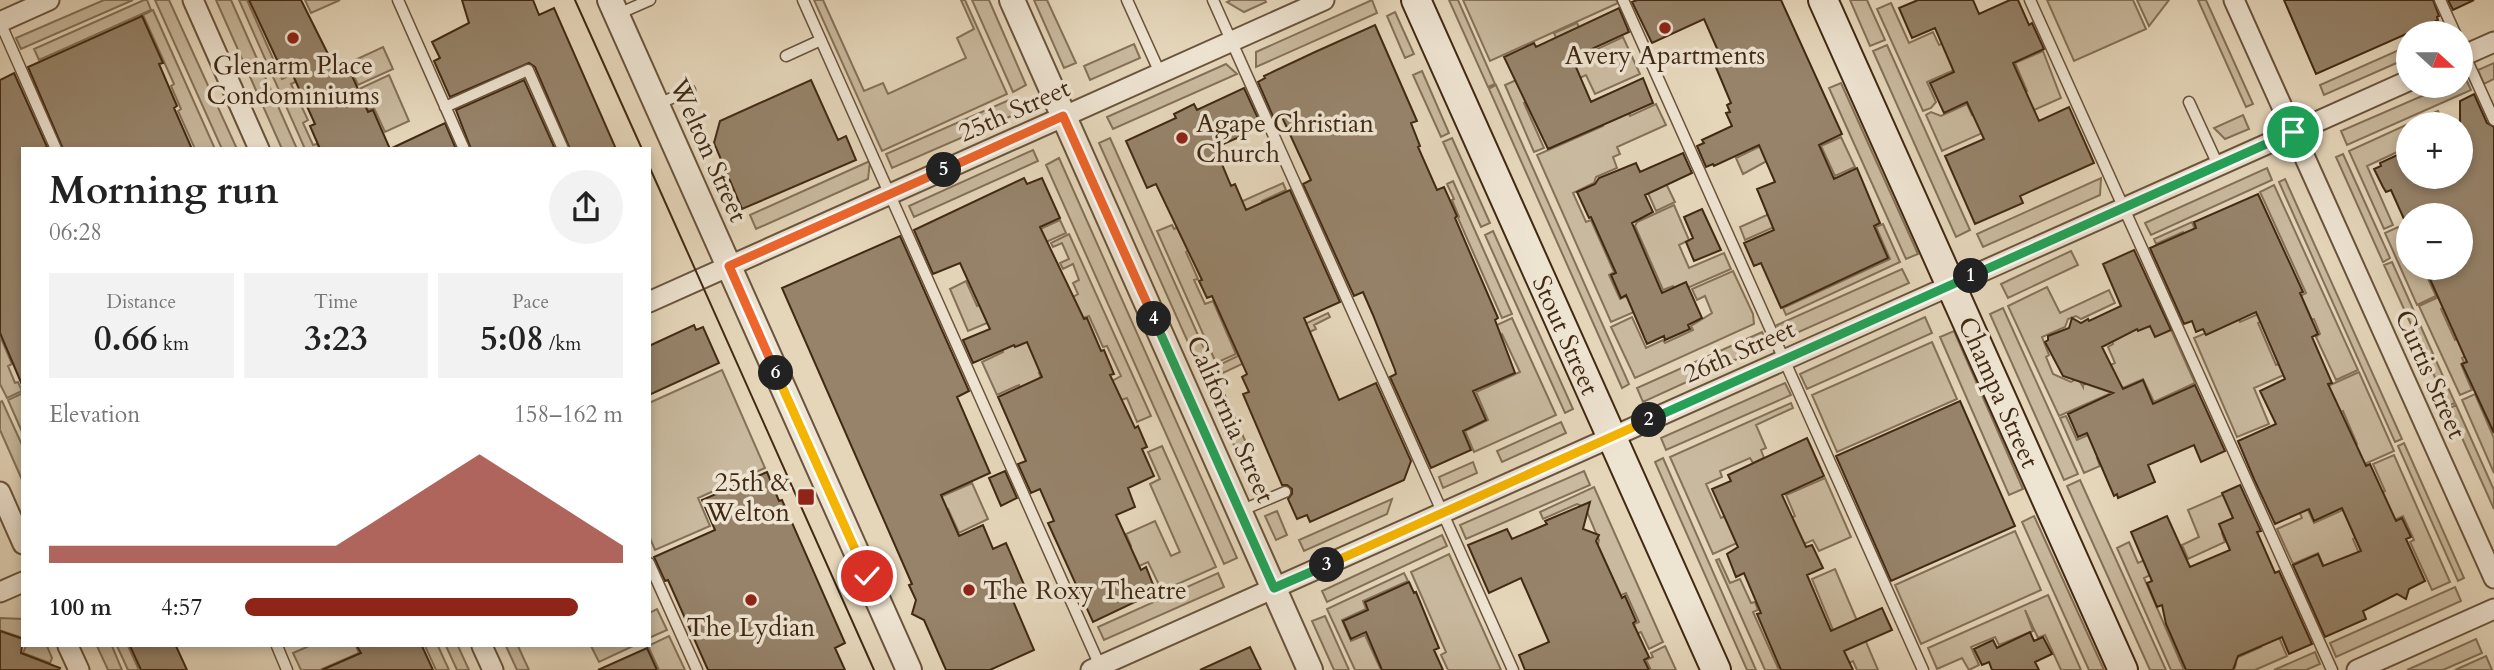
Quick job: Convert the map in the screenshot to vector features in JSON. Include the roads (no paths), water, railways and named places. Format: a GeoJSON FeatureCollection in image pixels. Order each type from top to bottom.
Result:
{"type":"FeatureCollection","features":[{"type":"Feature","properties":{"kind":"main road","name":"Stout Street"},"geometry":{"type":"LineString","coordinates":[[1416,0],[1716,670]]}},
{"type":"Feature","properties":{"kind":"main road","name":"Champa Street"},"geometry":{"type":"LineString","coordinates":[[1823,0],[2123,670]]}},
{"type":"Feature","properties":{"kind":"street"},"geometry":{"type":"LineString","coordinates":[[0,22],[50,0]]}},
{"type":"Feature","properties":{"kind":"street"},"geometry":{"type":"LineString","coordinates":[[193,0],[258,147]]}},
{"type":"Feature","properties":{"kind":"street","name":"California Street"},"geometry":{"type":"LineString","coordinates":[[1012,0],[1310,670]]}},
{"type":"Feature","properties":{"kind":"street","name":"25th Street"},"geometry":{"type":"LineString","coordinates":[[651,301],[1324,0]]}},
{"type":"Feature","properties":{"kind":"street","name":"Curtis Street"},"geometry":{"type":"LineString","coordinates":[[2234,0],[2494,578]]}},
{"type":"Feature","properties":{"kind":"street","name":"Welton Street"},"geometry":{"type":"LineString","coordinates":[[613,8],[909,670]]}},
{"type":"Feature","properties":{"kind":"street"},"geometry":{"type":"LineString","coordinates":[[2473,49],[2494,42]]}},
{"type":"Feature","properties":{"kind":"street","name":"26th Street"},"geometry":{"type":"LineString","coordinates":[[1103,667],[2396,86]]}},
{"type":"Feature","properties":{"kind":"street"},"geometry":{"type":"LineString","coordinates":[[0,492],[21,539]]}},
{"type":"Feature","properties":{"kind":"street"},"geometry":{"type":"LineString","coordinates":[[0,592],[21,583]]}},
{"type":"Feature","properties":{"kind":"street"},"geometry":{"type":"LineString","coordinates":[[2357,670],[2494,608]]}},
{"type":"Feature","properties":{"kind":"street"},"geometry":{"type":"LineString","coordinates":[[68,647],[79,670]]}},
{"type":"Feature","properties":{"kind":"street"},"geometry":{"type":"LineString","coordinates":[[482,647],[493,670]]}},
{"type":"Feature","properties":{"kind":"lane"},"geometry":{"type":"LineString","coordinates":[[398,0],[463,147]]}},
{"type":"Feature","properties":{"kind":"lane"},"geometry":{"type":"LineString","coordinates":[[613,8],[650,0]]}},
{"type":"Feature","properties":{"kind":"lane"},"geometry":{"type":"LineString","coordinates":[[803,0],[1103,667]]}},
{"type":"Feature","properties":{"kind":"lane"},"geometry":{"type":"LineString","coordinates":[[1127,0],[1160,73]]}},
{"type":"Feature","properties":{"kind":"lane"},"geometry":{"type":"LineString","coordinates":[[1213,0],[1513,670]]}},
{"type":"Feature","properties":{"kind":"lane"},"geometry":{"type":"LineString","coordinates":[[1623,0],[1923,670]]}},
{"type":"Feature","properties":{"kind":"lane"},"geometry":{"type":"LineString","coordinates":[[2030,0],[2332,670]]}},
{"type":"Feature","properties":{"kind":"lane"},"geometry":{"type":"LineString","coordinates":[[2440,0],[2450,21]]}},
{"type":"Feature","properties":{"kind":"lane"},"geometry":{"type":"LineString","coordinates":[[0,22],[55,147]]}},
{"type":"Feature","properties":{"kind":"lane"},"geometry":{"type":"LineString","coordinates":[[786,56],[821,40]]}},
{"type":"Feature","properties":{"kind":"lane"},"geometry":{"type":"LineString","coordinates":[[446,107],[528,70],[562,147]]}},
{"type":"Feature","properties":{"kind":"lane"},"geometry":{"type":"LineString","coordinates":[[2473,76],[2494,120]]}},
{"type":"Feature","properties":{"kind":"lane"},"geometry":{"type":"LineString","coordinates":[[656,104],[691,89]]}},
{"type":"Feature","properties":{"kind":"lane"},"geometry":{"type":"LineString","coordinates":[[2189,102],[2218,165]]}},
{"type":"Feature","properties":{"kind":"lane"},"geometry":{"type":"LineString","coordinates":[[1240,511],[1284,492]]}},
{"type":"Feature","properties":{"kind":"lane"},"geometry":{"type":"LineString","coordinates":[[651,567],[697,670]]}},
{"type":"Feature","properties":{"kind":"lane"},"geometry":{"type":"LineString","coordinates":[[277,647],[288,670]]}},
{"type":"Feature","properties":{"kind":"tram line"},"geometry":{"type":"LineString","coordinates":[[575,0],[641,147]]}},
{"type":"Feature","properties":{"kind":"tram line"},"geometry":{"type":"LineString","coordinates":[[651,170],[874,670]]}},
{"type":"Feature","properties":{"kind":"place","name":"Avery Apartments"},"geometry":{"type":"Point","coordinates":[1665,28]}},
{"type":"Feature","properties":{"kind":"place","name":"Glenarm Place Condominiums"},"geometry":{"type":"Point","coordinates":[293,38]}},
{"type":"Feature","properties":{"kind":"place","name":"Agape Christian Church"},"geometry":{"type":"Point","coordinates":[1182,138]}},
{"type":"Feature","properties":{"kind":"place","name":"25th & Welton"},"geometry":{"type":"Point","coordinates":[806,497]}},
{"type":"Feature","properties":{"kind":"place","name":"The Roxy Theatre"},"geometry":{"type":"Point","coordinates":[969,590]}},
{"type":"Feature","properties":{"kind":"place","name":"The Lydian"},"geometry":{"type":"Point","coordinates":[751,600]}}]}
